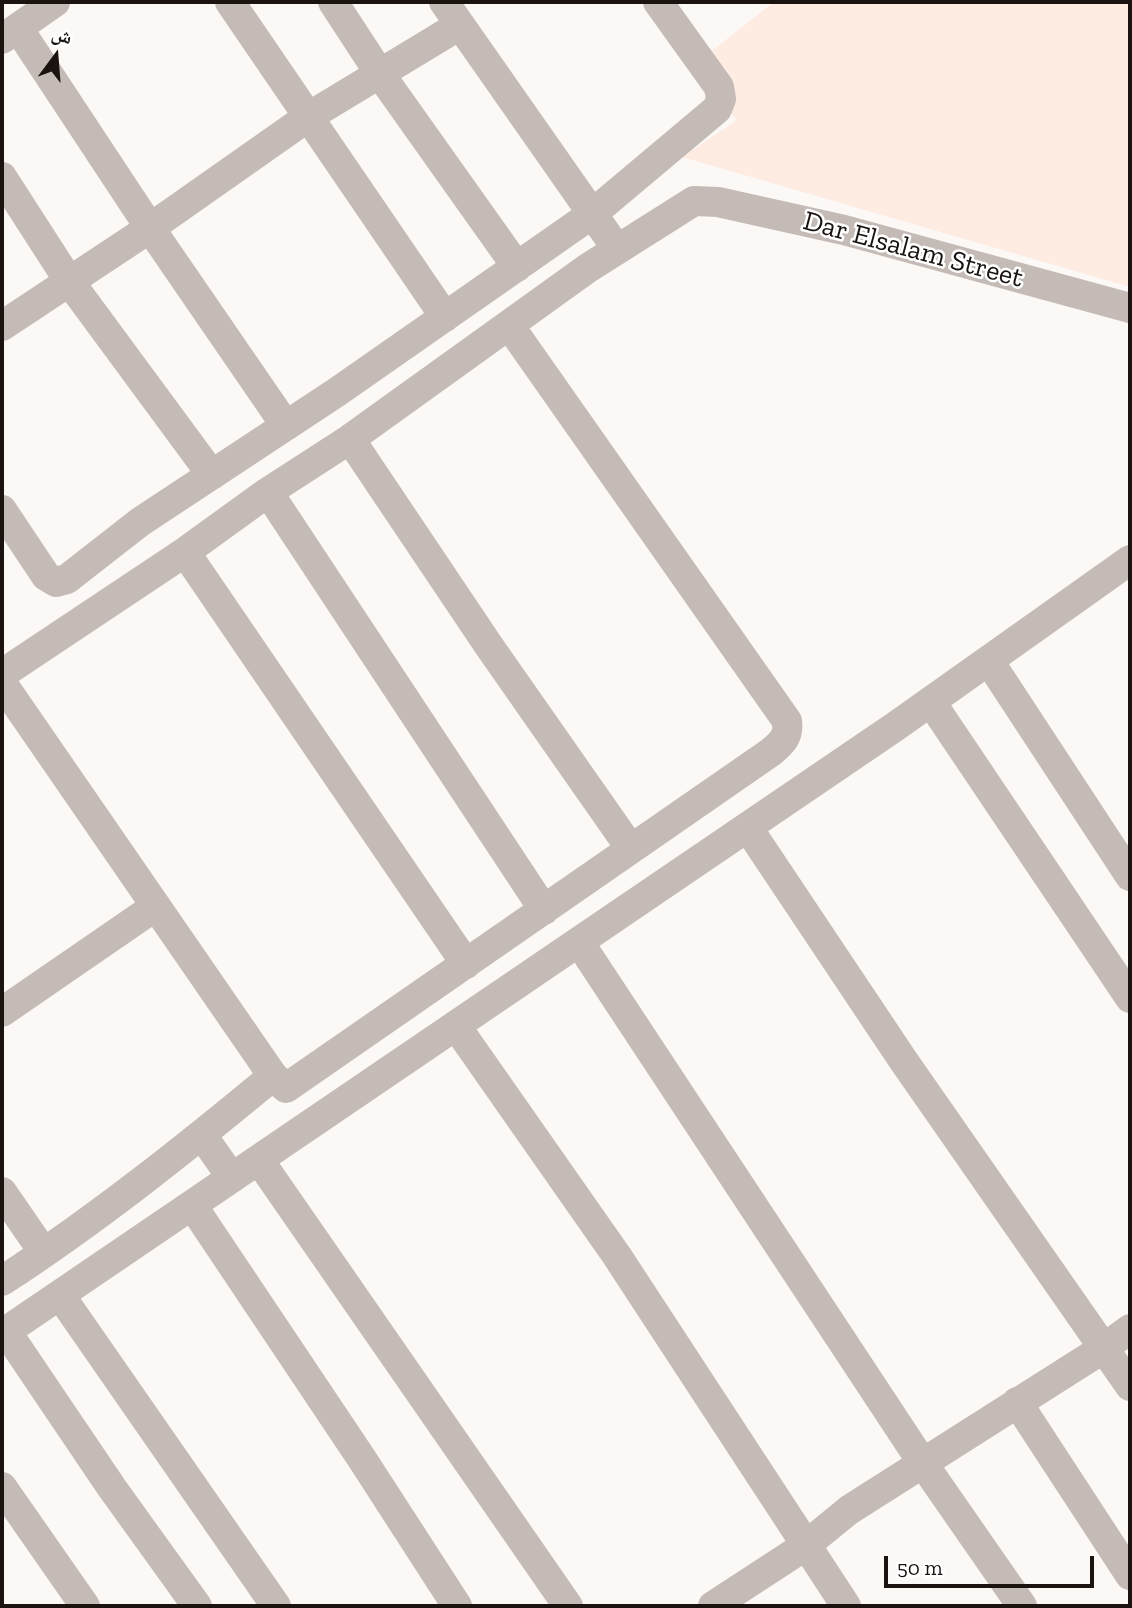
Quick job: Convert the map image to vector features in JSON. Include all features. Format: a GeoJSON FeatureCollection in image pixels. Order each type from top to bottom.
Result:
{"type":"FeatureCollection","features":[{"type":"Feature","properties":{"kind":"street"},"geometry":{"type":"LineString","coordinates":[[55,2],[10,34],[150,228],[286,426]]}},
{"type":"Feature","properties":{"kind":"street"},"geometry":{"type":"LineString","coordinates":[[230,2],[445,317]]}},
{"type":"Feature","properties":{"kind":"street"},"geometry":{"type":"LineString","coordinates":[[333,2],[380,74],[516,267]]}},
{"type":"Feature","properties":{"kind":"street"},"geometry":{"type":"LineString","coordinates":[[2,510],[46,576],[56,582],[67,579],[140,522],[286,426],[593,214],[717,109],[721,99],[719,87],[658,2]]}},
{"type":"Feature","properties":{"kind":"street"},"geometry":{"type":"LineString","coordinates":[[2,326],[150,228],[309,117],[380,74],[452,13],[617,249],[350,439],[2,674]]}},
{"type":"Feature","properties":{"kind":"street"},"geometry":{"type":"LineString","coordinates":[[2,177],[69,281],[212,475]]}},
{"type":"Feature","properties":{"kind":"street","name":"Dar Elsalam Street"},"geometry":{"type":"LineString","coordinates":[[617,249],[694,201],[718,202],[844,230],[1130,308]]}},
{"type":"Feature","properties":{"kind":"street"},"geometry":{"type":"LineString","coordinates":[[2,683],[273,1076],[286,1088],[771,752],[783,742],[788,730],[787,721],[509,325]]}},
{"type":"Feature","properties":{"kind":"street"},"geometry":{"type":"LineString","coordinates":[[350,439],[489,646],[631,849]]}},
{"type":"Feature","properties":{"kind":"street"},"geometry":{"type":"LineString","coordinates":[[268,492],[544,910]]}},
{"type":"Feature","properties":{"kind":"street"},"geometry":{"type":"LineString","coordinates":[[185,552],[466,964]]}},
{"type":"Feature","properties":{"kind":"street"},"geometry":{"type":"LineString","coordinates":[[197,1606],[4,1332],[748,828],[1130,560]]}},
{"type":"Feature","properties":{"kind":"street"},"geometry":{"type":"LineString","coordinates":[[989,661],[1130,876]]}},
{"type":"Feature","properties":{"kind":"street"},"geometry":{"type":"LineString","coordinates":[[931,702],[1130,998]]}},
{"type":"Feature","properties":{"kind":"street"},"geometry":{"type":"LineString","coordinates":[[748,828],[903,1060],[1130,1386]]}},
{"type":"Feature","properties":{"kind":"street"},"geometry":{"type":"LineString","coordinates":[[2,1012],[156,906]]}},
{"type":"Feature","properties":{"kind":"street"},"geometry":{"type":"LineString","coordinates":[[579,942],[922,1462],[1022,1606]]}},
{"type":"Feature","properties":{"kind":"street"},"geometry":{"type":"LineString","coordinates":[[456,1026],[617,1256],[846,1606]]}},
{"type":"Feature","properties":{"kind":"street"},"geometry":{"type":"LineString","coordinates":[[2,1281],[44,1253],[202,1135],[273,1076]]}},
{"type":"Feature","properties":{"kind":"street"},"geometry":{"type":"LineString","coordinates":[[202,1135],[232,1178]]}},
{"type":"Feature","properties":{"kind":"street"},"geometry":{"type":"LineString","coordinates":[[258,1160],[568,1606]]}},
{"type":"Feature","properties":{"kind":"street"},"geometry":{"type":"LineString","coordinates":[[2,1192],[44,1253]]}},
{"type":"Feature","properties":{"kind":"street"},"geometry":{"type":"LineString","coordinates":[[192,1205],[457,1606]]}},
{"type":"Feature","properties":{"kind":"street"},"geometry":{"type":"LineString","coordinates":[[60,1295],[276,1606]]}},
{"type":"Feature","properties":{"kind":"street"},"geometry":{"type":"LineString","coordinates":[[713,1606],[805,1546],[849,1510],[1130,1329]]}},
{"type":"Feature","properties":{"kind":"street"},"geometry":{"type":"LineString","coordinates":[[1017,1402],[1130,1575]]}},
{"type":"Feature","properties":{"kind":"street"},"geometry":{"type":"LineString","coordinates":[[2,1487],[85,1606]]}},
{"type":"Feature","properties":{"kind":"shaded area"},"geometry":{"type":"Polygon","coordinates":[[[774,2],[1130,2],[1130,287],[682,157],[737,120],[691,67],[774,2]]]}}]}
